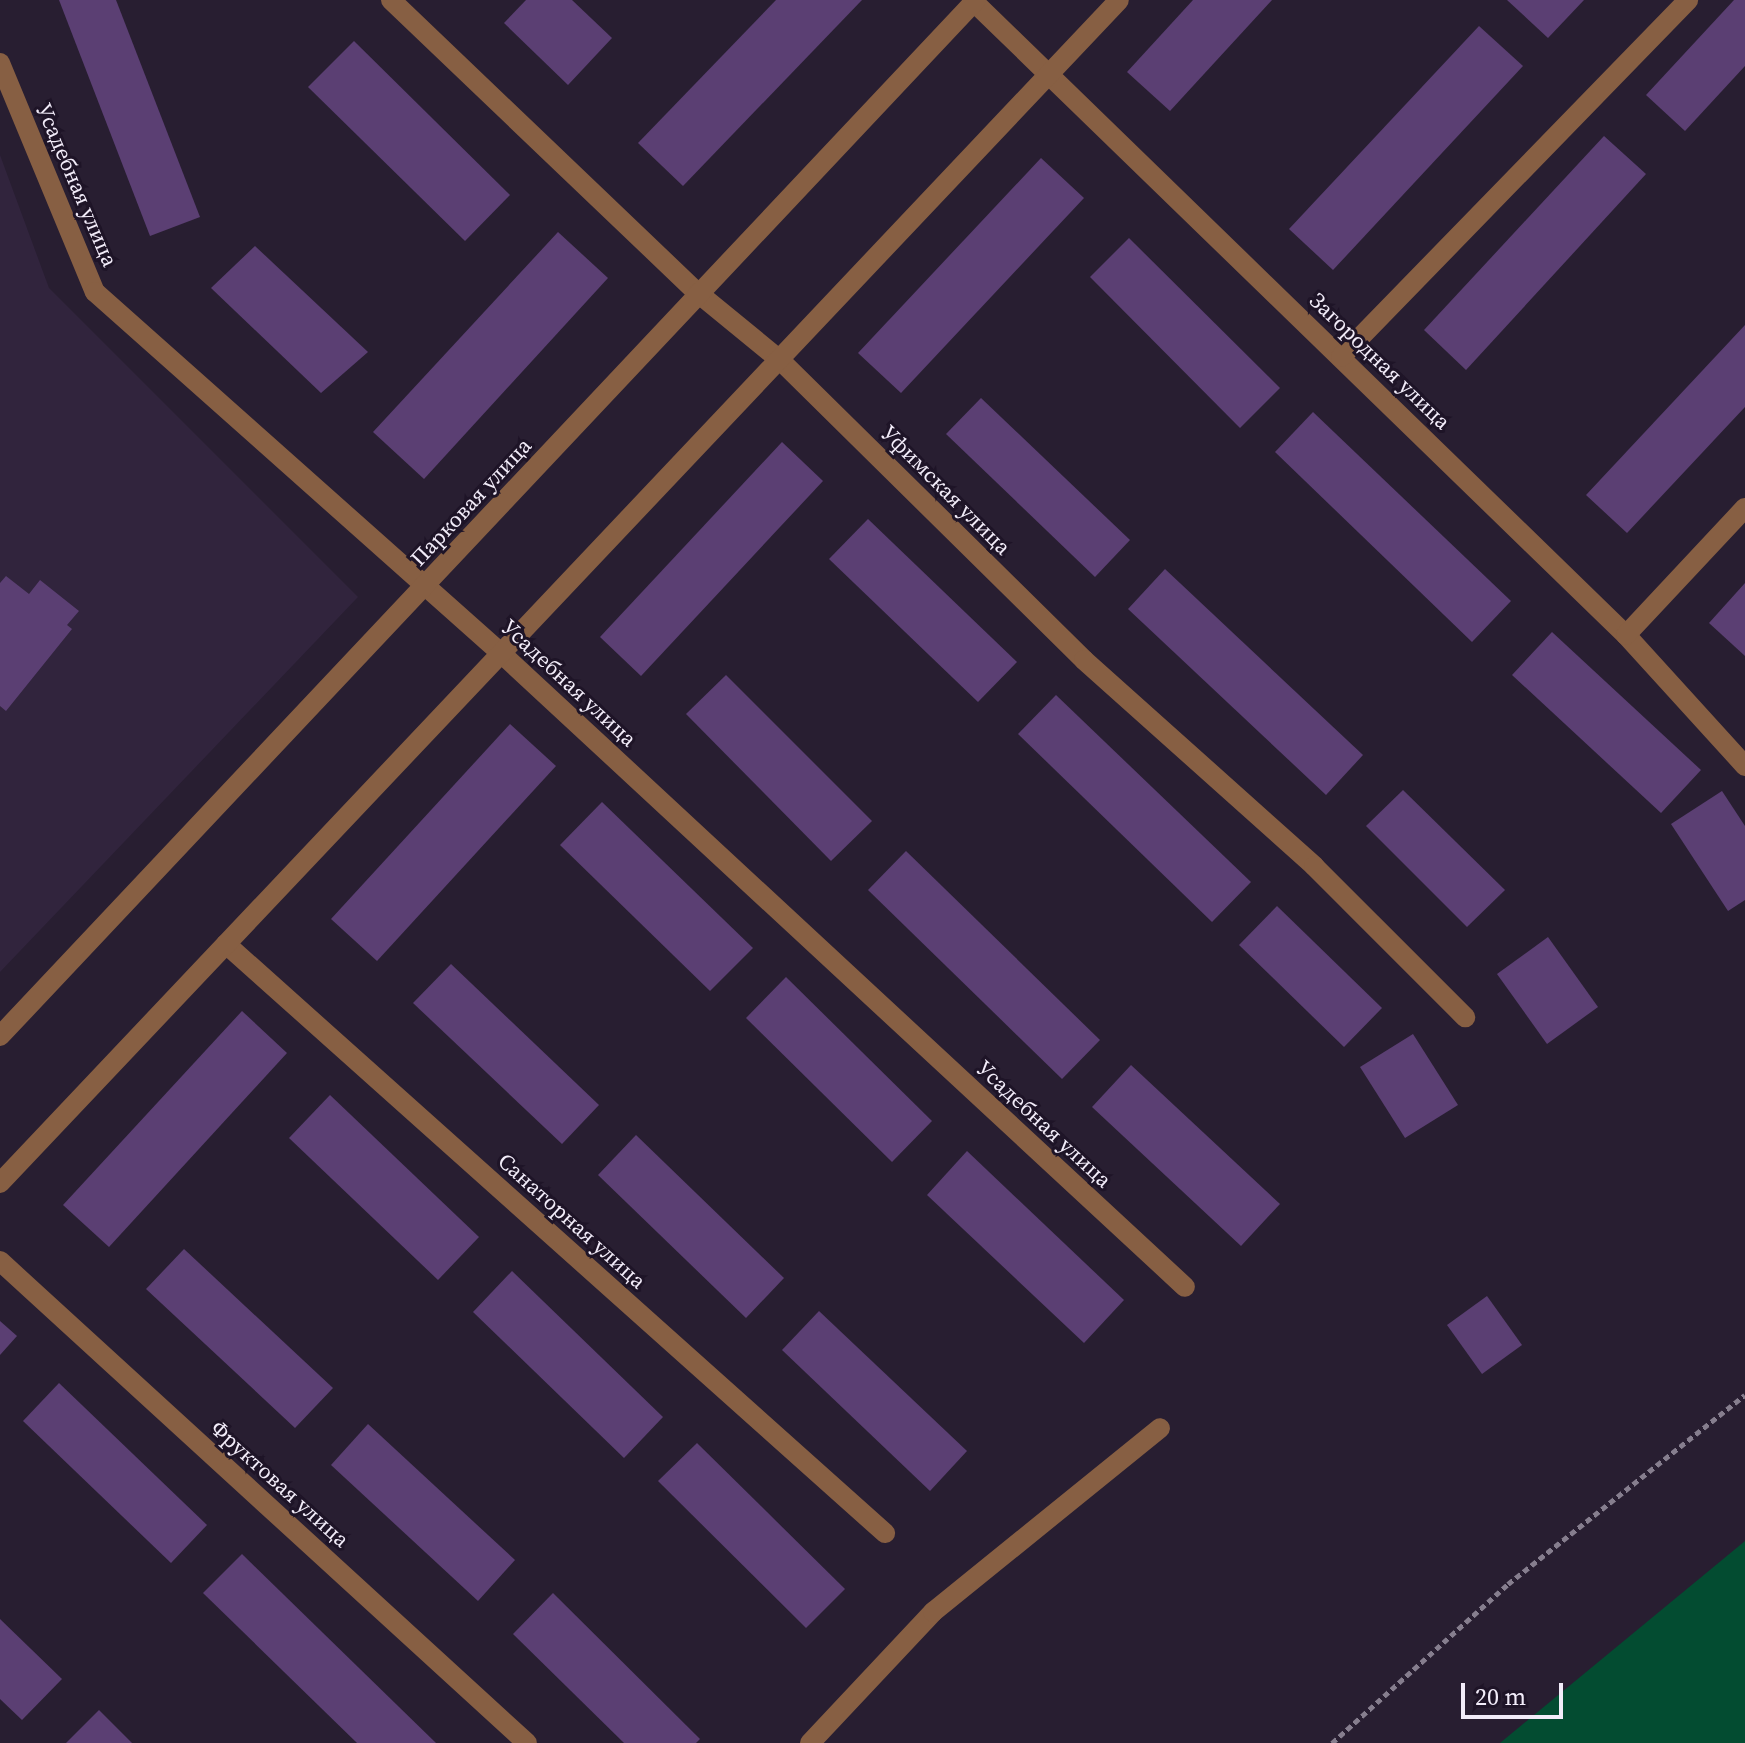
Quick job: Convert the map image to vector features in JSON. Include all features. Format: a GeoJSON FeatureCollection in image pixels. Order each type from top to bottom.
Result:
{"type":"FeatureCollection","features":[{"type":"Feature","properties":{"kind":"street","name":"Уфимская улица"},"geometry":{"type":"LineString","coordinates":[[391,0],[698,293],[780,360],[1084,660],[1314,866],[1465,1017]]}},
{"type":"Feature","properties":{"kind":"street"},"geometry":{"type":"LineString","coordinates":[[0,1183],[1119,0]]}},
{"type":"Feature","properties":{"kind":"street"},"geometry":{"type":"LineString","coordinates":[[1341,357],[1688,0]]}},
{"type":"Feature","properties":{"kind":"street","name":"Парковая улица"},"geometry":{"type":"LineString","coordinates":[[0,1036],[974,1]]}},
{"type":"Feature","properties":{"kind":"street","name":"Загородная улица"},"geometry":{"type":"LineString","coordinates":[[974,1],[1626,635],[1745,766]]}},
{"type":"Feature","properties":{"kind":"street","name":"Усадебная улица"},"geometry":{"type":"LineString","coordinates":[[0,63],[95,292],[502,654],[1185,1287]]}},
{"type":"Feature","properties":{"kind":"street"},"geometry":{"type":"LineString","coordinates":[[1626,635],[1745,508]]}},
{"type":"Feature","properties":{"kind":"street","name":"Санаторная улица"},"geometry":{"type":"LineString","coordinates":[[226,944],[885,1533]]}},
{"type":"Feature","properties":{"kind":"street","name":"Фруктовая улица"},"geometry":{"type":"LineString","coordinates":[[0,1261],[527,1743]]}},
{"type":"Feature","properties":{"kind":"street"},"geometry":{"type":"LineString","coordinates":[[810,1743],[933,1612],[1160,1428]]}},
{"type":"Feature","properties":{"kind":"path"},"geometry":{"type":"LineString","coordinates":[[1332,1743],[1508,1584],[1745,1395]]}},
{"type":"Feature","properties":{"kind":"shaded area"},"geometry":{"type":"Polygon","coordinates":[[[0,155],[49,288],[358,597],[0,972],[0,155]]]}},
{"type":"Feature","properties":{"kind":"green space"},"geometry":{"type":"Polygon","coordinates":[[[1745,1541],[1745,1743],[1500,1743],[1745,1541]]]}},
{"type":"Feature","properties":{"kind":"building"},"geometry":{"type":"Polygon","coordinates":[[[59,0],[116,0],[200,217],[150,236],[59,0]]]}},
{"type":"Feature","properties":{"kind":"building"},"geometry":{"type":"Polygon","coordinates":[[[526,0],[572,0],[612,38],[568,85],[504,23],[526,0]]]}},
{"type":"Feature","properties":{"kind":"building"},"geometry":{"type":"Polygon","coordinates":[[[776,0],[862,0],[683,186],[638,143],[776,0]]]}},
{"type":"Feature","properties":{"kind":"building"},"geometry":{"type":"Polygon","coordinates":[[[1193,0],[1272,0],[1170,111],[1127,72],[1193,0]]]}},
{"type":"Feature","properties":{"kind":"building"},"geometry":{"type":"Polygon","coordinates":[[[1507,0],[1584,0],[1548,38],[1507,0]]]}},
{"type":"Feature","properties":{"kind":"building"},"geometry":{"type":"Polygon","coordinates":[[[1734,0],[1745,0],[1745,66],[1685,131],[1646,95],[1734,0]]]}},
{"type":"Feature","properties":{"kind":"building"},"geometry":{"type":"Polygon","coordinates":[[[1479,26],[1523,66],[1333,270],[1289,229],[1479,26]]]}},
{"type":"Feature","properties":{"kind":"building"},"geometry":{"type":"Polygon","coordinates":[[[354,41],[510,195],[465,241],[308,87],[354,41]]]}},
{"type":"Feature","properties":{"kind":"building"},"geometry":{"type":"Polygon","coordinates":[[[1604,136],[1646,174],[1466,370],[1424,330],[1604,136]]]}},
{"type":"Feature","properties":{"kind":"building"},"geometry":{"type":"Polygon","coordinates":[[[1041,158],[1084,198],[901,393],[858,353],[1041,158]]]}},
{"type":"Feature","properties":{"kind":"building"},"geometry":{"type":"Polygon","coordinates":[[[558,232],[608,278],[424,479],[373,432],[558,232]]]}},
{"type":"Feature","properties":{"kind":"building"},"geometry":{"type":"Polygon","coordinates":[[[1129,238],[1280,388],[1240,428],[1090,277],[1129,238]]]}},
{"type":"Feature","properties":{"kind":"building"},"geometry":{"type":"Polygon","coordinates":[[[255,246],[368,352],[321,393],[211,288],[255,246]]]}},
{"type":"Feature","properties":{"kind":"building"},"geometry":{"type":"Polygon","coordinates":[[[1745,325],[1745,407],[1627,533],[1586,495],[1745,325]]]}},
{"type":"Feature","properties":{"kind":"building"},"geometry":{"type":"Polygon","coordinates":[[[981,398],[1130,540],[1095,577],[946,434],[981,398]]]}},
{"type":"Feature","properties":{"kind":"building"},"geometry":{"type":"Polygon","coordinates":[[[1313,412],[1511,601],[1472,642],[1275,452],[1313,412]]]}},
{"type":"Feature","properties":{"kind":"building"},"geometry":{"type":"Polygon","coordinates":[[[782,442],[823,481],[641,676],[600,637],[782,442]]]}},
{"type":"Feature","properties":{"kind":"building"},"geometry":{"type":"Polygon","coordinates":[[[868,519],[1017,662],[978,702],[829,559],[868,519]]]}},
{"type":"Feature","properties":{"kind":"building"},"geometry":{"type":"Polygon","coordinates":[[[1165,569],[1363,755],[1326,795],[1128,609],[1165,569]]]}},
{"type":"Feature","properties":{"kind":"building"},"geometry":{"type":"Polygon","coordinates":[[[6,576],[29,594],[40,580],[79,611],[67,625],[72,629],[6,711],[0,706],[0,583],[6,576]]]}},
{"type":"Feature","properties":{"kind":"building"},"geometry":{"type":"Polygon","coordinates":[[[1745,583],[1745,656],[1709,623],[1745,583]]]}},
{"type":"Feature","properties":{"kind":"building"},"geometry":{"type":"Polygon","coordinates":[[[1552,632],[1701,770],[1661,813],[1512,675],[1552,632]]]}},
{"type":"Feature","properties":{"kind":"building"},"geometry":{"type":"Polygon","coordinates":[[[726,675],[872,821],[831,861],[686,714],[726,675]]]}},
{"type":"Feature","properties":{"kind":"building"},"geometry":{"type":"Polygon","coordinates":[[[1056,695],[1251,882],[1212,922],[1018,734],[1056,695]]]}},
{"type":"Feature","properties":{"kind":"building"},"geometry":{"type":"Polygon","coordinates":[[[510,724],[556,766],[377,961],[331,919],[510,724]]]}},
{"type":"Feature","properties":{"kind":"building"},"geometry":{"type":"Polygon","coordinates":[[[1403,790],[1505,890],[1467,927],[1366,826],[1403,790]]]}},
{"type":"Feature","properties":{"kind":"building"},"geometry":{"type":"Polygon","coordinates":[[[1722,791],[1745,826],[1745,900],[1728,911],[1671,824],[1722,791]]]}},
{"type":"Feature","properties":{"kind":"building"},"geometry":{"type":"Polygon","coordinates":[[[602,802],[753,948],[710,991],[560,845],[602,802]]]}},
{"type":"Feature","properties":{"kind":"building"},"geometry":{"type":"Polygon","coordinates":[[[906,851],[1100,1040],[1062,1079],[868,890],[906,851]]]}},
{"type":"Feature","properties":{"kind":"building"},"geometry":{"type":"Polygon","coordinates":[[[1277,906],[1382,1008],[1344,1047],[1239,945],[1277,906]]]}},
{"type":"Feature","properties":{"kind":"building"},"geometry":{"type":"Polygon","coordinates":[[[1548,937],[1598,1007],[1547,1044],[1497,974],[1548,937]]]}},
{"type":"Feature","properties":{"kind":"building"},"geometry":{"type":"Polygon","coordinates":[[[451,964],[599,1105],[562,1144],[413,1003],[451,964]]]}},
{"type":"Feature","properties":{"kind":"building"},"geometry":{"type":"Polygon","coordinates":[[[786,977],[932,1121],[892,1162],[746,1018],[786,977]]]}},
{"type":"Feature","properties":{"kind":"building"},"geometry":{"type":"Polygon","coordinates":[[[242,1011],[287,1053],[109,1247],[63,1205],[242,1011]]]}},
{"type":"Feature","properties":{"kind":"building"},"geometry":{"type":"Polygon","coordinates":[[[1413,1034],[1458,1105],[1405,1138],[1360,1067],[1413,1034]]]}},
{"type":"Feature","properties":{"kind":"building"},"geometry":{"type":"Polygon","coordinates":[[[1131,1065],[1280,1204],[1241,1246],[1092,1107],[1131,1065]]]}},
{"type":"Feature","properties":{"kind":"building"},"geometry":{"type":"Polygon","coordinates":[[[330,1095],[479,1237],[438,1280],[289,1138],[330,1095]]]}},
{"type":"Feature","properties":{"kind":"building"},"geometry":{"type":"Polygon","coordinates":[[[636,1135],[784,1278],[746,1318],[598,1175],[636,1135]]]}},
{"type":"Feature","properties":{"kind":"building"},"geometry":{"type":"Polygon","coordinates":[[[967,1151],[1124,1300],[1084,1343],[927,1195],[967,1151]]]}},
{"type":"Feature","properties":{"kind":"building"},"geometry":{"type":"Polygon","coordinates":[[[184,1249],[333,1388],[295,1428],[146,1289],[184,1249]]]}},
{"type":"Feature","properties":{"kind":"building"},"geometry":{"type":"Polygon","coordinates":[[[512,1271],[663,1417],[624,1458],[473,1312],[512,1271]]]}},
{"type":"Feature","properties":{"kind":"building"},"geometry":{"type":"Polygon","coordinates":[[[1487,1296],[1522,1345],[1482,1374],[1447,1325],[1487,1296]]]}},
{"type":"Feature","properties":{"kind":"building"},"geometry":{"type":"Polygon","coordinates":[[[819,1311],[967,1451],[930,1491],[782,1350],[819,1311]]]}},
{"type":"Feature","properties":{"kind":"building"},"geometry":{"type":"Polygon","coordinates":[[[0,1321],[17,1336],[0,1355],[0,1321]]]}},
{"type":"Feature","properties":{"kind":"building"},"geometry":{"type":"Polygon","coordinates":[[[59,1383],[207,1525],[171,1563],[23,1421],[59,1383]]]}},
{"type":"Feature","properties":{"kind":"building"},"geometry":{"type":"Polygon","coordinates":[[[368,1424],[515,1560],[478,1601],[331,1465],[368,1424]]]}},
{"type":"Feature","properties":{"kind":"building"},"geometry":{"type":"Polygon","coordinates":[[[697,1443],[845,1589],[806,1628],[658,1481],[697,1443]]]}},
{"type":"Feature","properties":{"kind":"building"},"geometry":{"type":"Polygon","coordinates":[[[242,1554],[436,1743],[357,1743],[203,1593],[242,1554]]]}},
{"type":"Feature","properties":{"kind":"building"},"geometry":{"type":"Polygon","coordinates":[[[553,1593],[700,1739],[696,1743],[624,1743],[513,1634],[553,1593]]]}},
{"type":"Feature","properties":{"kind":"building"},"geometry":{"type":"Polygon","coordinates":[[[0,1619],[62,1679],[22,1720],[0,1699],[0,1619]]]}},
{"type":"Feature","properties":{"kind":"building"},"geometry":{"type":"Polygon","coordinates":[[[99,1710],[132,1743],[66,1743],[99,1710]]]}}]}
